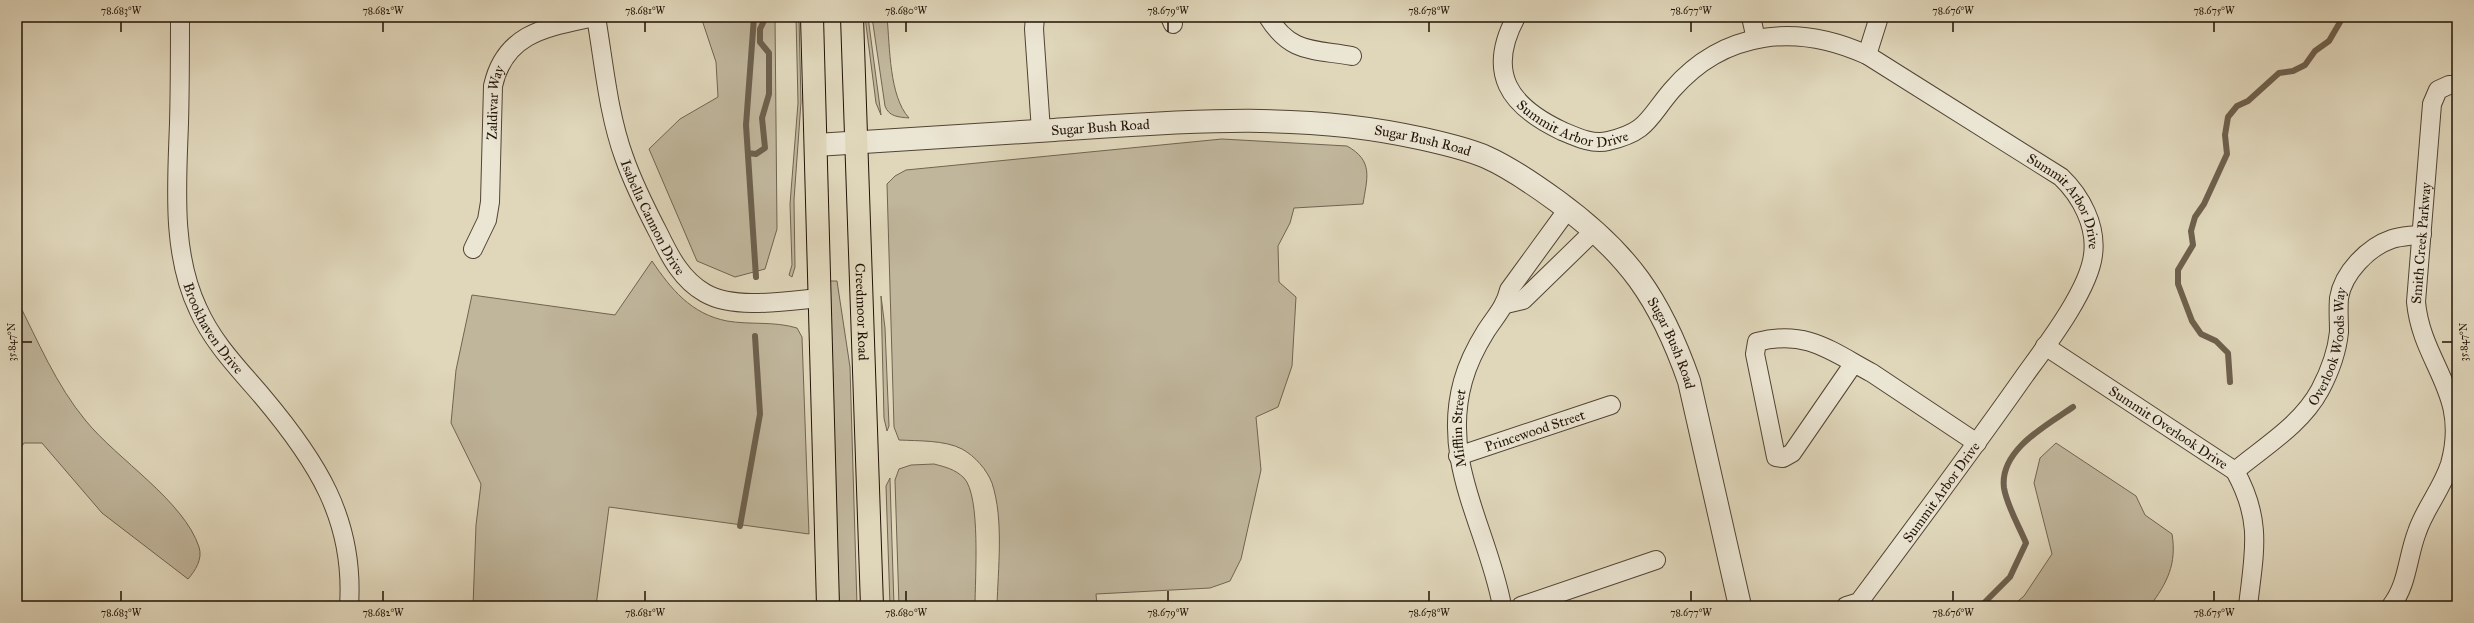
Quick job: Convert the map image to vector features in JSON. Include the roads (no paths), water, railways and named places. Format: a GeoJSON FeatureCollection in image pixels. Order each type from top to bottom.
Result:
{"type":"FeatureCollection","features":[{"type":"Feature","properties":{"kind":"main road"},"geometry":{"type":"LineString","coordinates":[[812,17],[828,606]]}},
{"type":"Feature","properties":{"kind":"main road","name":"Creedmoor Road"},"geometry":{"type":"LineString","coordinates":[[852,17],[872,606]]}},
{"type":"Feature","properties":{"kind":"street","name":"Brookhaven Drive"},"geometry":{"type":"LineString","coordinates":[[180,17],[178,218],[184,266],[191,291],[197,308],[221,348],[303,448],[326,489],[346,541],[350,565],[349,606]]}},
{"type":"Feature","properties":{"kind":"street","name":"Zaldivar Way"},"geometry":{"type":"LineString","coordinates":[[473,249],[487,220],[490,202],[493,86],[497,68],[505,55],[529,35],[560,24],[595,17]]}},
{"type":"Feature","properties":{"kind":"street","name":"Isabella Cannon Drive"},"geometry":{"type":"LineString","coordinates":[[595,17],[615,124],[624,156],[658,233],[671,258],[687,280],[706,293],[731,302],[764,302],[819,298]]}},
{"type":"Feature","properties":{"kind":"street"},"geometry":{"type":"LineString","coordinates":[[1035,17],[1034,29],[1041,131]]}},
{"type":"Feature","properties":{"kind":"street"},"geometry":{"type":"LineString","coordinates":[[1268,17],[1280,34],[1296,46],[1352,56]]}},
{"type":"Feature","properties":{"kind":"street","name":"Summit Arbor Drive"},"geometry":{"type":"LineString","coordinates":[[1516,17],[1509,32],[1503,52],[1502,71],[1513,95],[1531,114],[1581,140],[1606,142],[1629,136],[1649,122],[1672,91],[1694,69],[1733,46],[1756,39],[1781,36],[1809,36],[1832,40],[1866,55],[2061,177],[2074,190],[2086,211],[2092,233],[2093,255],[2077,295],[2045,346],[1977,443],[1855,605]]}},
{"type":"Feature","properties":{"kind":"street"},"geometry":{"type":"LineString","coordinates":[[1751,17],[1756,39]]}},
{"type":"Feature","properties":{"kind":"street"},"geometry":{"type":"LineString","coordinates":[[1866,55],[1879,17]]}},
{"type":"Feature","properties":{"kind":"street","name":"Smith Creek Parkway"},"geometry":{"type":"LineString","coordinates":[[2391,606],[2399,596],[2407,575],[2417,532],[2441,486],[2449,464],[2454,442],[2455,410],[2450,394],[2418,323],[2416,302],[2432,104],[2438,90],[2449,85],[2457,85]]}},
{"type":"Feature","properties":{"kind":"street","name":"Sugar Bush Road"},"geometry":{"type":"LineString","coordinates":[[816,145],[1197,120],[1317,125],[1387,132],[1442,144],[1485,156],[1513,172],[1568,209],[1595,230],[1622,256],[1640,278],[1664,320],[1679,351],[1689,381],[1740,606]]}},
{"type":"Feature","properties":{"kind":"street","name":"Mifflin Street"},"geometry":{"type":"LineString","coordinates":[[1502,606],[1496,576],[1466,486],[1458,456],[1458,410],[1467,367],[1480,341],[1506,304],[1509,290],[1568,209]]}},
{"type":"Feature","properties":{"kind":"street"},"geometry":{"type":"LineString","coordinates":[[1506,304],[1523,300],[1595,230]]}},
{"type":"Feature","properties":{"kind":"street","name":"Overlook Woods Way"},"geometry":{"type":"LineString","coordinates":[[2235,471],[2284,433],[2304,413],[2320,390],[2331,365],[2338,333],[2340,297],[2350,273],[2365,254],[2391,239],[2422,234]]}},
{"type":"Feature","properties":{"kind":"street"},"geometry":{"type":"LineString","coordinates":[[1854,364],[1792,453],[1783,458],[1776,457],[1755,354],[1757,342],[1771,338],[1796,337],[1820,345],[1854,364],[1977,443]]}},
{"type":"Feature","properties":{"kind":"street","name":"Summit Overlook Drive"},"geometry":{"type":"LineString","coordinates":[[2045,346],[2235,471],[2245,489],[2253,512],[2256,537],[2248,606]]}},
{"type":"Feature","properties":{"kind":"street","name":"Princewood Street"},"geometry":{"type":"LineString","coordinates":[[1458,456],[1611,405]]}},
{"type":"Feature","properties":{"kind":"street"},"geometry":{"type":"LineString","coordinates":[[1521,606],[1656,560]]}},
{"type":"Feature","properties":{"kind":"waterway"},"geometry":{"type":"LineString","coordinates":[[754,17],[746,125],[756,277]]}},
{"type":"Feature","properties":{"kind":"waterway"},"geometry":{"type":"LineString","coordinates":[[748,153],[756,154],[765,148],[762,118],[769,94],[769,53],[760,42],[760,29],[766,17]]}},
{"type":"Feature","properties":{"kind":"waterway"},"geometry":{"type":"LineString","coordinates":[[2230,382],[2228,353],[2216,341],[2201,334],[2192,321],[2178,284],[2178,270],[2193,245],[2191,231],[2195,217],[2204,204],[2227,154],[2225,135],[2228,117],[2237,106],[2248,101],[2279,73],[2293,71],[2305,65],[2315,51],[2329,41],[2343,17]]}},
{"type":"Feature","properties":{"kind":"waterway"},"geometry":{"type":"LineString","coordinates":[[740,526],[760,414],[755,336]]}},
{"type":"Feature","properties":{"kind":"waterway"},"geometry":{"type":"LineString","coordinates":[[1981,606],[2010,577],[2026,543],[2010,509],[2004,488],[2004,474],[2009,462],[2017,450],[2027,440],[2073,407]]}}]}
